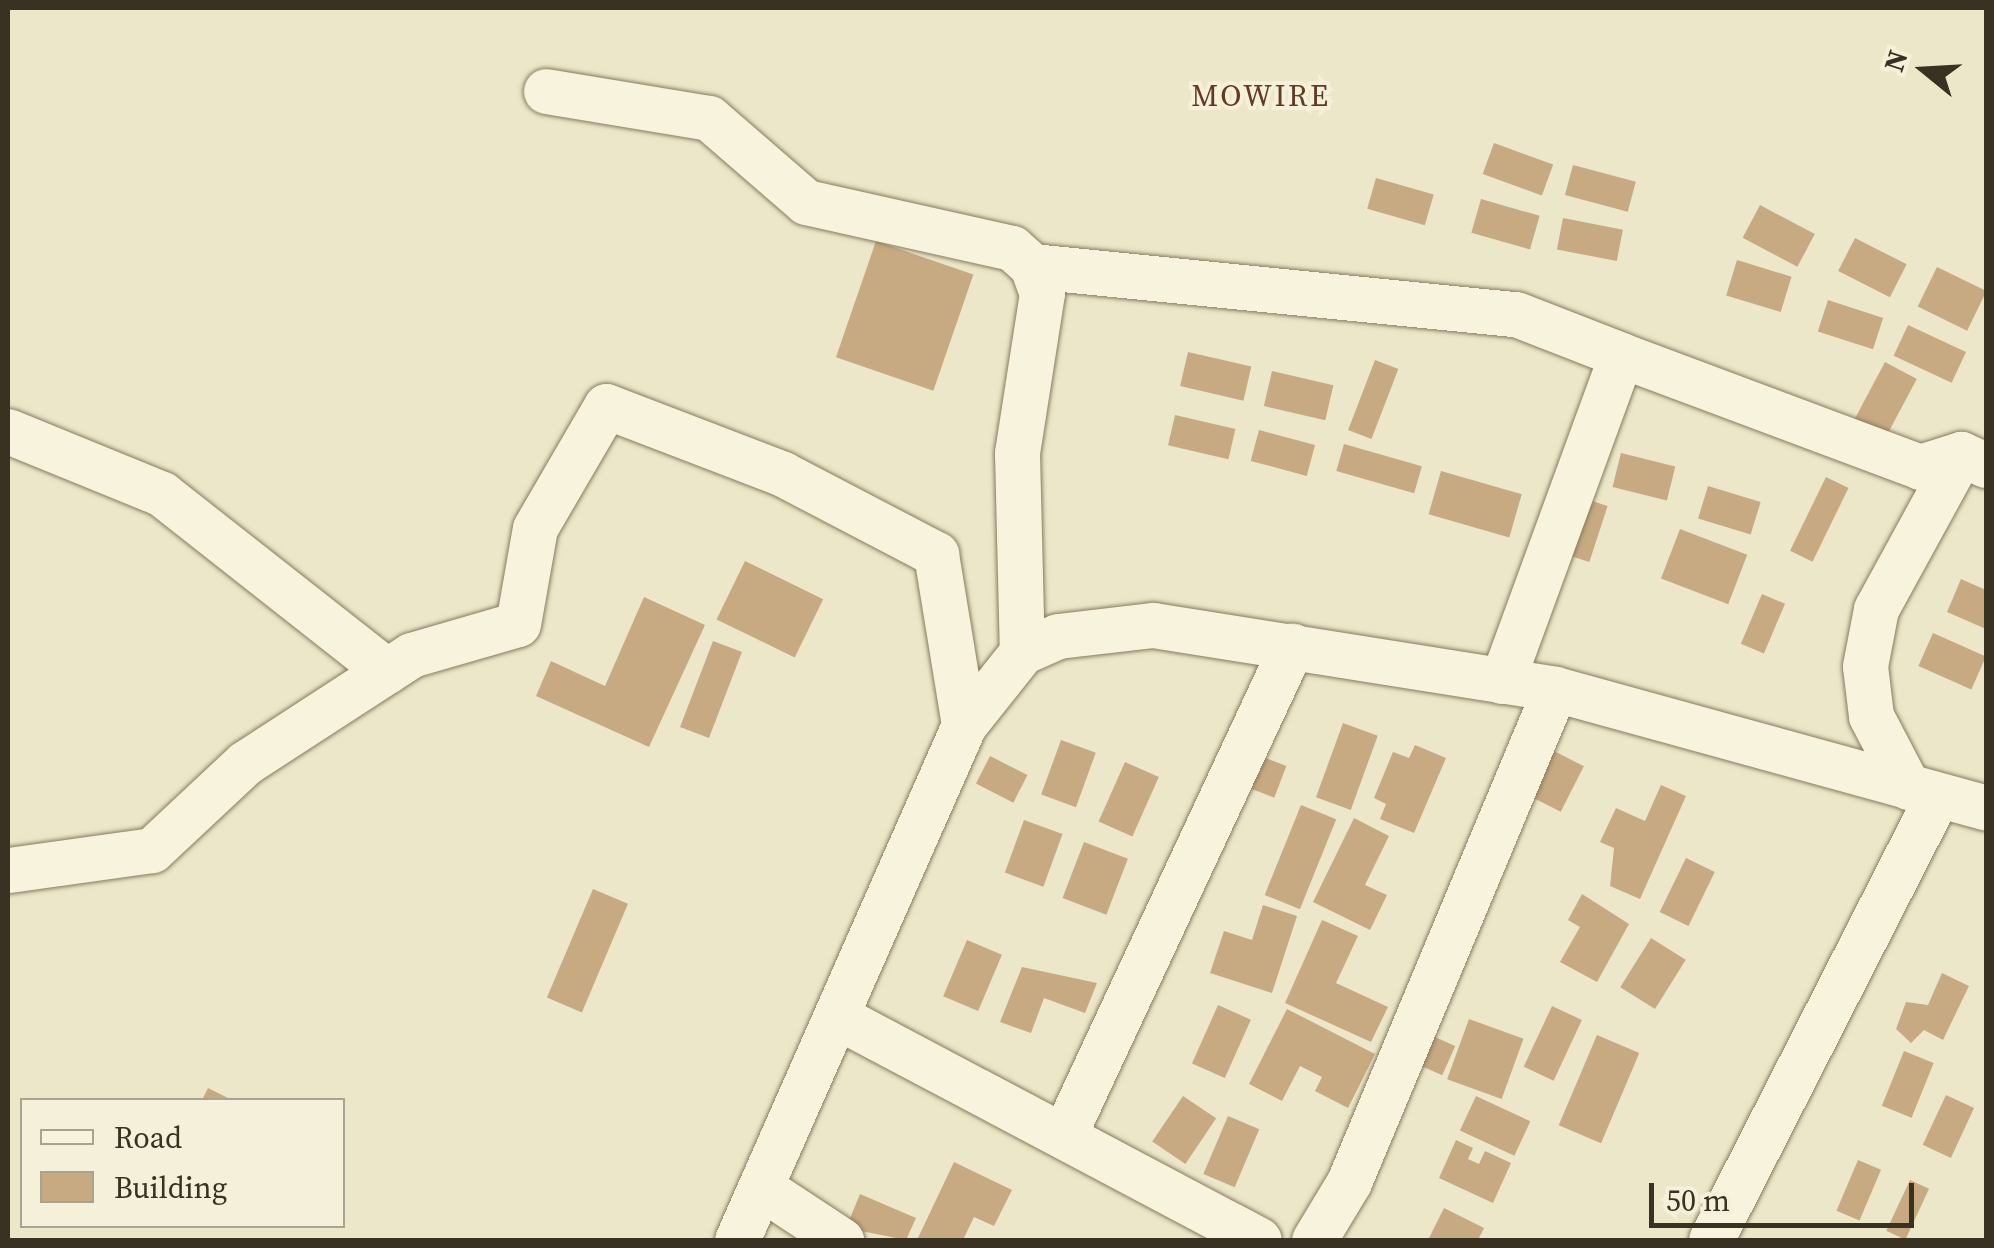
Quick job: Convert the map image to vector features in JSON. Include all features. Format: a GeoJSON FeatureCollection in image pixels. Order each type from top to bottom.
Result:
{"type":"FeatureCollection","features":[{"type":"Feature","properties":{"kind":"street"},"geometry":{"type":"LineString","coordinates":[[546,92],[708,118],[806,202],[1012,248],[1032,266],[1042,293],[1016,454],[1022,652]]}},
{"type":"Feature","properties":{"kind":"street"},"geometry":{"type":"LineString","coordinates":[[1032,266],[1516,314],[1920,467],[1974,460]]}},
{"type":"Feature","properties":{"kind":"street"},"geometry":{"type":"LineString","coordinates":[[1502,681],[1621,355]]}},
{"type":"Feature","properties":{"kind":"street"},"geometry":{"type":"LineString","coordinates":[[8,870],[152,850],[245,763],[387,670],[518,624],[535,528],[606,406],[783,474],[936,554],[964,725]]}},
{"type":"Feature","properties":{"kind":"street"},"geometry":{"type":"LineString","coordinates":[[8,431],[162,494],[387,670]]}},
{"type":"Feature","properties":{"kind":"street"},"geometry":{"type":"LineString","coordinates":[[1922,792],[1870,716],[1865,666],[1876,609],[1974,460]]}},
{"type":"Feature","properties":{"kind":"street"},"geometry":{"type":"LineString","coordinates":[[737,1240],[964,725],[1022,652],[1092,626],[1292,646],[1555,690],[1986,808]]}},
{"type":"Feature","properties":{"kind":"street"},"geometry":{"type":"LineString","coordinates":[[1064,1135],[1292,646]]}},
{"type":"Feature","properties":{"kind":"street"},"geometry":{"type":"LineString","coordinates":[[1314,1240],[1349,1182],[1555,690]]}},
{"type":"Feature","properties":{"kind":"street"},"geometry":{"type":"LineString","coordinates":[[1711,1240],[1922,792]]}},
{"type":"Feature","properties":{"kind":"street"},"geometry":{"type":"LineString","coordinates":[[838,1017],[1259,1240]]}},
{"type":"Feature","properties":{"kind":"street"},"geometry":{"type":"LineString","coordinates":[[762,1188],[841,1240]]}},
{"type":"Feature","properties":{"kind":"building"},"geometry":{"type":"Polygon","coordinates":[[[1494,143],[1553,165],[1542,196],[1483,174],[1494,143]]]}},
{"type":"Feature","properties":{"kind":"building"},"geometry":{"type":"Polygon","coordinates":[[[1573,165],[1636,182],[1628,212],[1565,195],[1573,165]]]}},
{"type":"Feature","properties":{"kind":"building"},"geometry":{"type":"Polygon","coordinates":[[[1376,178],[1434,195],[1425,225],[1367,209],[1376,178]]]}},
{"type":"Feature","properties":{"kind":"building"},"geometry":{"type":"Polygon","coordinates":[[[1481,199],[1540,216],[1530,249],[1471,233],[1481,199]]]}},
{"type":"Feature","properties":{"kind":"building"},"geometry":{"type":"Polygon","coordinates":[[[1760,205],[1815,234],[1797,267],[1743,238],[1760,205]]]}},
{"type":"Feature","properties":{"kind":"building"},"geometry":{"type":"Polygon","coordinates":[[[1563,218],[1623,230],[1617,261],[1557,249],[1563,218]]]}},
{"type":"Feature","properties":{"kind":"building"},"geometry":{"type":"Polygon","coordinates":[[[1855,238],[1907,264],[1890,297],[1838,271],[1855,238]]]}},
{"type":"Feature","properties":{"kind":"building"},"geometry":{"type":"Polygon","coordinates":[[[876,241],[973,275],[933,391],[836,357],[876,241]]]}},
{"type":"Feature","properties":{"kind":"building"},"geometry":{"type":"Polygon","coordinates":[[[1737,260],[1792,277],[1781,312],[1726,295],[1737,260]]]}},
{"type":"Feature","properties":{"kind":"building"},"geometry":{"type":"Polygon","coordinates":[[[1937,267],[1986,291],[1967,331],[1918,307],[1937,267]]]}},
{"type":"Feature","properties":{"kind":"building"},"geometry":{"type":"Polygon","coordinates":[[[1828,300],[1883,318],[1873,349],[1818,331],[1828,300]]]}},
{"type":"Feature","properties":{"kind":"building"},"geometry":{"type":"Polygon","coordinates":[[[1908,325],[1966,352],[1952,383],[1894,356],[1908,325]]]}},
{"type":"Feature","properties":{"kind":"building"},"geometry":{"type":"Polygon","coordinates":[[[1188,352],[1251,367],[1243,401],[1180,386],[1188,352]]]}},
{"type":"Feature","properties":{"kind":"building"},"geometry":{"type":"Polygon","coordinates":[[[1375,360],[1398,369],[1371,439],[1348,430],[1375,360]]]}},
{"type":"Feature","properties":{"kind":"building"},"geometry":{"type":"Polygon","coordinates":[[[1885,362],[1917,379],[1884,441],[1852,424],[1885,362]]]}},
{"type":"Feature","properties":{"kind":"building"},"geometry":{"type":"Polygon","coordinates":[[[1272,371],[1333,385],[1325,420],[1264,406],[1272,371]]]}},
{"type":"Feature","properties":{"kind":"building"},"geometry":{"type":"Polygon","coordinates":[[[1175,415],[1235,429],[1228,459],[1168,445],[1175,415]]]}},
{"type":"Feature","properties":{"kind":"building"},"geometry":{"type":"Polygon","coordinates":[[[1259,430],[1315,445],[1307,476],[1251,461],[1259,430]]]}},
{"type":"Feature","properties":{"kind":"building"},"geometry":{"type":"Polygon","coordinates":[[[1344,444],[1422,466],[1414,493],[1336,471],[1344,444]]]}},
{"type":"Feature","properties":{"kind":"building"},"geometry":{"type":"Polygon","coordinates":[[[1621,453],[1675,467],[1667,501],[1613,487],[1621,453]]]}},
{"type":"Feature","properties":{"kind":"building"},"geometry":{"type":"Polygon","coordinates":[[[1441,471],[1522,494],[1509,537],[1429,514],[1441,471]]]}},
{"type":"Feature","properties":{"kind":"building"},"geometry":{"type":"Polygon","coordinates":[[[1826,477],[1848,488],[1813,562],[1790,551],[1826,477]]]}},
{"type":"Feature","properties":{"kind":"building"},"geometry":{"type":"Polygon","coordinates":[[[1708,486],[1761,502],[1751,535],[1698,519],[1708,486]]]}},
{"type":"Feature","properties":{"kind":"building"},"geometry":{"type":"Polygon","coordinates":[[[1580,497],[1608,506],[1589,562],[1562,553],[1580,497]]]}},
{"type":"Feature","properties":{"kind":"building"},"geometry":{"type":"Polygon","coordinates":[[[1680,529],[1747,555],[1728,604],[1661,578],[1680,529]]]}},
{"type":"Feature","properties":{"kind":"building"},"geometry":{"type":"Polygon","coordinates":[[[745,561],[823,599],[795,658],[717,619],[745,561]]]}},
{"type":"Feature","properties":{"kind":"building"},"geometry":{"type":"Polygon","coordinates":[[[1961,579],[1986,590],[1986,629],[1947,612],[1961,579]]]}},
{"type":"Feature","properties":{"kind":"building"},"geometry":{"type":"Polygon","coordinates":[[[1762,594],[1785,604],[1764,653],[1741,644],[1762,594]]]}},
{"type":"Feature","properties":{"kind":"building"},"geometry":{"type":"Polygon","coordinates":[[[644,597],[705,625],[649,747],[536,696],[551,661],[605,686],[644,597]]]}},
{"type":"Feature","properties":{"kind":"building"},"geometry":{"type":"Polygon","coordinates":[[[1933,633],[1986,657],[1971,689],[1918,666],[1933,633]]]}},
{"type":"Feature","properties":{"kind":"building"},"geometry":{"type":"Polygon","coordinates":[[[713,641],[742,652],[709,738],[680,727],[713,641]]]}},
{"type":"Feature","properties":{"kind":"building"},"geometry":{"type":"Polygon","coordinates":[[[1343,723],[1378,736],[1351,810],[1316,797],[1343,723]]]}},
{"type":"Feature","properties":{"kind":"building"},"geometry":{"type":"Polygon","coordinates":[[[1061,740],[1096,753],[1076,807],[1041,795],[1061,740]]]}},
{"type":"Feature","properties":{"kind":"building"},"geometry":{"type":"Polygon","coordinates":[[[1415,745],[1446,758],[1414,833],[1380,819],[1386,804],[1374,798],[1393,752],[1409,758],[1415,745]]]}},
{"type":"Feature","properties":{"kind":"building"},"geometry":{"type":"Polygon","coordinates":[[[1550,749],[1584,766],[1561,812],[1527,794],[1550,749]]]}},
{"type":"Feature","properties":{"kind":"building"},"geometry":{"type":"Polygon","coordinates":[[[1250,752],[1286,766],[1274,798],[1238,784],[1250,752]]]}},
{"type":"Feature","properties":{"kind":"building"},"geometry":{"type":"Polygon","coordinates":[[[990,756],[1027,775],[1013,803],[976,784],[990,756]]]}},
{"type":"Feature","properties":{"kind":"building"},"geometry":{"type":"Polygon","coordinates":[[[1125,762],[1159,777],[1132,836],[1099,821],[1125,762]]]}},
{"type":"Feature","properties":{"kind":"building"},"geometry":{"type":"Polygon","coordinates":[[[1661,785],[1686,796],[1640,899],[1610,886],[1614,848],[1600,842],[1616,808],[1645,821],[1661,785]]]}},
{"type":"Feature","properties":{"kind":"building"},"geometry":{"type":"Polygon","coordinates":[[[1301,805],[1336,819],[1300,909],[1265,895],[1301,805]]]}},
{"type":"Feature","properties":{"kind":"building"},"geometry":{"type":"Polygon","coordinates":[[[1354,818],[1389,836],[1365,885],[1387,895],[1370,930],[1313,902],[1354,818]]]}},
{"type":"Feature","properties":{"kind":"building"},"geometry":{"type":"Polygon","coordinates":[[[1024,820],[1063,834],[1043,887],[1005,873],[1024,820]]]}},
{"type":"Feature","properties":{"kind":"building"},"geometry":{"type":"Polygon","coordinates":[[[1084,842],[1128,859],[1106,915],[1062,898],[1084,842]]]}},
{"type":"Feature","properties":{"kind":"building"},"geometry":{"type":"Polygon","coordinates":[[[1686,858],[1715,872],[1688,926],[1660,912],[1686,858]]]}},
{"type":"Feature","properties":{"kind":"building"},"geometry":{"type":"Polygon","coordinates":[[[593,889],[628,904],[582,1012],[547,998],[593,889]]]}},
{"type":"Feature","properties":{"kind":"building"},"geometry":{"type":"Polygon","coordinates":[[[1582,894],[1629,924],[1597,982],[1560,962],[1580,927],[1568,920],[1582,894]]]}},
{"type":"Feature","properties":{"kind":"building"},"geometry":{"type":"Polygon","coordinates":[[[1263,905],[1297,916],[1272,993],[1210,973],[1224,931],[1252,940],[1263,905]]]}},
{"type":"Feature","properties":{"kind":"building"},"geometry":{"type":"Polygon","coordinates":[[[1322,920],[1358,936],[1336,983],[1388,1007],[1371,1042],[1285,1003],[1322,920]]]}},
{"type":"Feature","properties":{"kind":"building"},"geometry":{"type":"Polygon","coordinates":[[[1651,938],[1686,960],[1655,1009],[1620,987],[1651,938]]]}},
{"type":"Feature","properties":{"kind":"building"},"geometry":{"type":"Polygon","coordinates":[[[967,940],[1002,955],[978,1011],[943,996],[967,940]]]}},
{"type":"Feature","properties":{"kind":"building"},"geometry":{"type":"Polygon","coordinates":[[[1022,967],[1097,983],[1085,1013],[1044,998],[1031,1033],[1000,1022],[1022,967]]]}},
{"type":"Feature","properties":{"kind":"building"},"geometry":{"type":"Polygon","coordinates":[[[1942,973],[1969,986],[1943,1040],[1924,1030],[1911,1043],[1896,1029],[1906,1002],[1928,1005],[1942,973]]]}},
{"type":"Feature","properties":{"kind":"building"},"geometry":{"type":"Polygon","coordinates":[[[1218,1005],[1251,1020],[1225,1078],[1192,1063],[1218,1005]]]}},
{"type":"Feature","properties":{"kind":"building"},"geometry":{"type":"Polygon","coordinates":[[[1552,1006],[1582,1020],[1554,1081],[1524,1067],[1552,1006]]]}},
{"type":"Feature","properties":{"kind":"building"},"geometry":{"type":"Polygon","coordinates":[[[1287,1009],[1375,1054],[1348,1108],[1315,1091],[1322,1077],[1300,1066],[1282,1101],[1249,1084],[1287,1009]]]}},
{"type":"Feature","properties":{"kind":"building"},"geometry":{"type":"Polygon","coordinates":[[[1469,1019],[1524,1039],[1502,1099],[1447,1079],[1469,1019]]]}},
{"type":"Feature","properties":{"kind":"building"},"geometry":{"type":"Polygon","coordinates":[[[1426,1033],[1455,1046],[1442,1075],[1413,1062],[1426,1033]]]}},
{"type":"Feature","properties":{"kind":"building"},"geometry":{"type":"Polygon","coordinates":[[[1597,1035],[1639,1053],[1601,1143],[1559,1125],[1597,1035]]]}},
{"type":"Feature","properties":{"kind":"building"},"geometry":{"type":"Polygon","coordinates":[[[1904,1051],[1934,1063],[1912,1118],[1882,1106],[1904,1051]]]}},
{"type":"Feature","properties":{"kind":"building"},"geometry":{"type":"Polygon","coordinates":[[[208,1088],[228,1098],[203,1098],[208,1088]]]}},
{"type":"Feature","properties":{"kind":"building"},"geometry":{"type":"Polygon","coordinates":[[[1946,1095],[1974,1108],[1951,1158],[1923,1145],[1946,1095]]]}},
{"type":"Feature","properties":{"kind":"building"},"geometry":{"type":"Polygon","coordinates":[[[1183,1096],[1216,1118],[1185,1164],[1152,1142],[1183,1096]]]}},
{"type":"Feature","properties":{"kind":"building"},"geometry":{"type":"Polygon","coordinates":[[[1476,1096],[1530,1121],[1514,1156],[1460,1130],[1476,1096]]]}},
{"type":"Feature","properties":{"kind":"building"},"geometry":{"type":"Polygon","coordinates":[[[1228,1116],[1259,1129],[1235,1187],[1203,1174],[1228,1116]]]}},
{"type":"Feature","properties":{"kind":"building"},"geometry":{"type":"Polygon","coordinates":[[[1456,1140],[1473,1148],[1468,1159],[1479,1164],[1485,1151],[1511,1163],[1493,1203],[1439,1178],[1456,1140]]]}},
{"type":"Feature","properties":{"kind":"building"},"geometry":{"type":"Polygon","coordinates":[[[1858,1160],[1881,1170],[1860,1220],[1837,1211],[1858,1160]]]}},
{"type":"Feature","properties":{"kind":"building"},"geometry":{"type":"Polygon","coordinates":[[[954,1162],[1012,1190],[994,1226],[974,1217],[963,1240],[917,1240],[954,1162]]]}},
{"type":"Feature","properties":{"kind":"building"},"geometry":{"type":"Polygon","coordinates":[[[1910,1180],[1929,1189],[1905,1240],[1886,1231],[1910,1180]]]}},
{"type":"Feature","properties":{"kind":"building"},"geometry":{"type":"Polygon","coordinates":[[[860,1194],[916,1218],[906,1240],[846,1228],[860,1194]]]}},
{"type":"Feature","properties":{"kind":"building"},"geometry":{"type":"Polygon","coordinates":[[[1444,1208],[1484,1228],[1478,1240],[1428,1240],[1444,1208]]]}},
{"type":"Feature","properties":{"kind":"district","name":"MOWIRE"},"geometry":{"type":"Point","coordinates":[1261,96]}}]}
